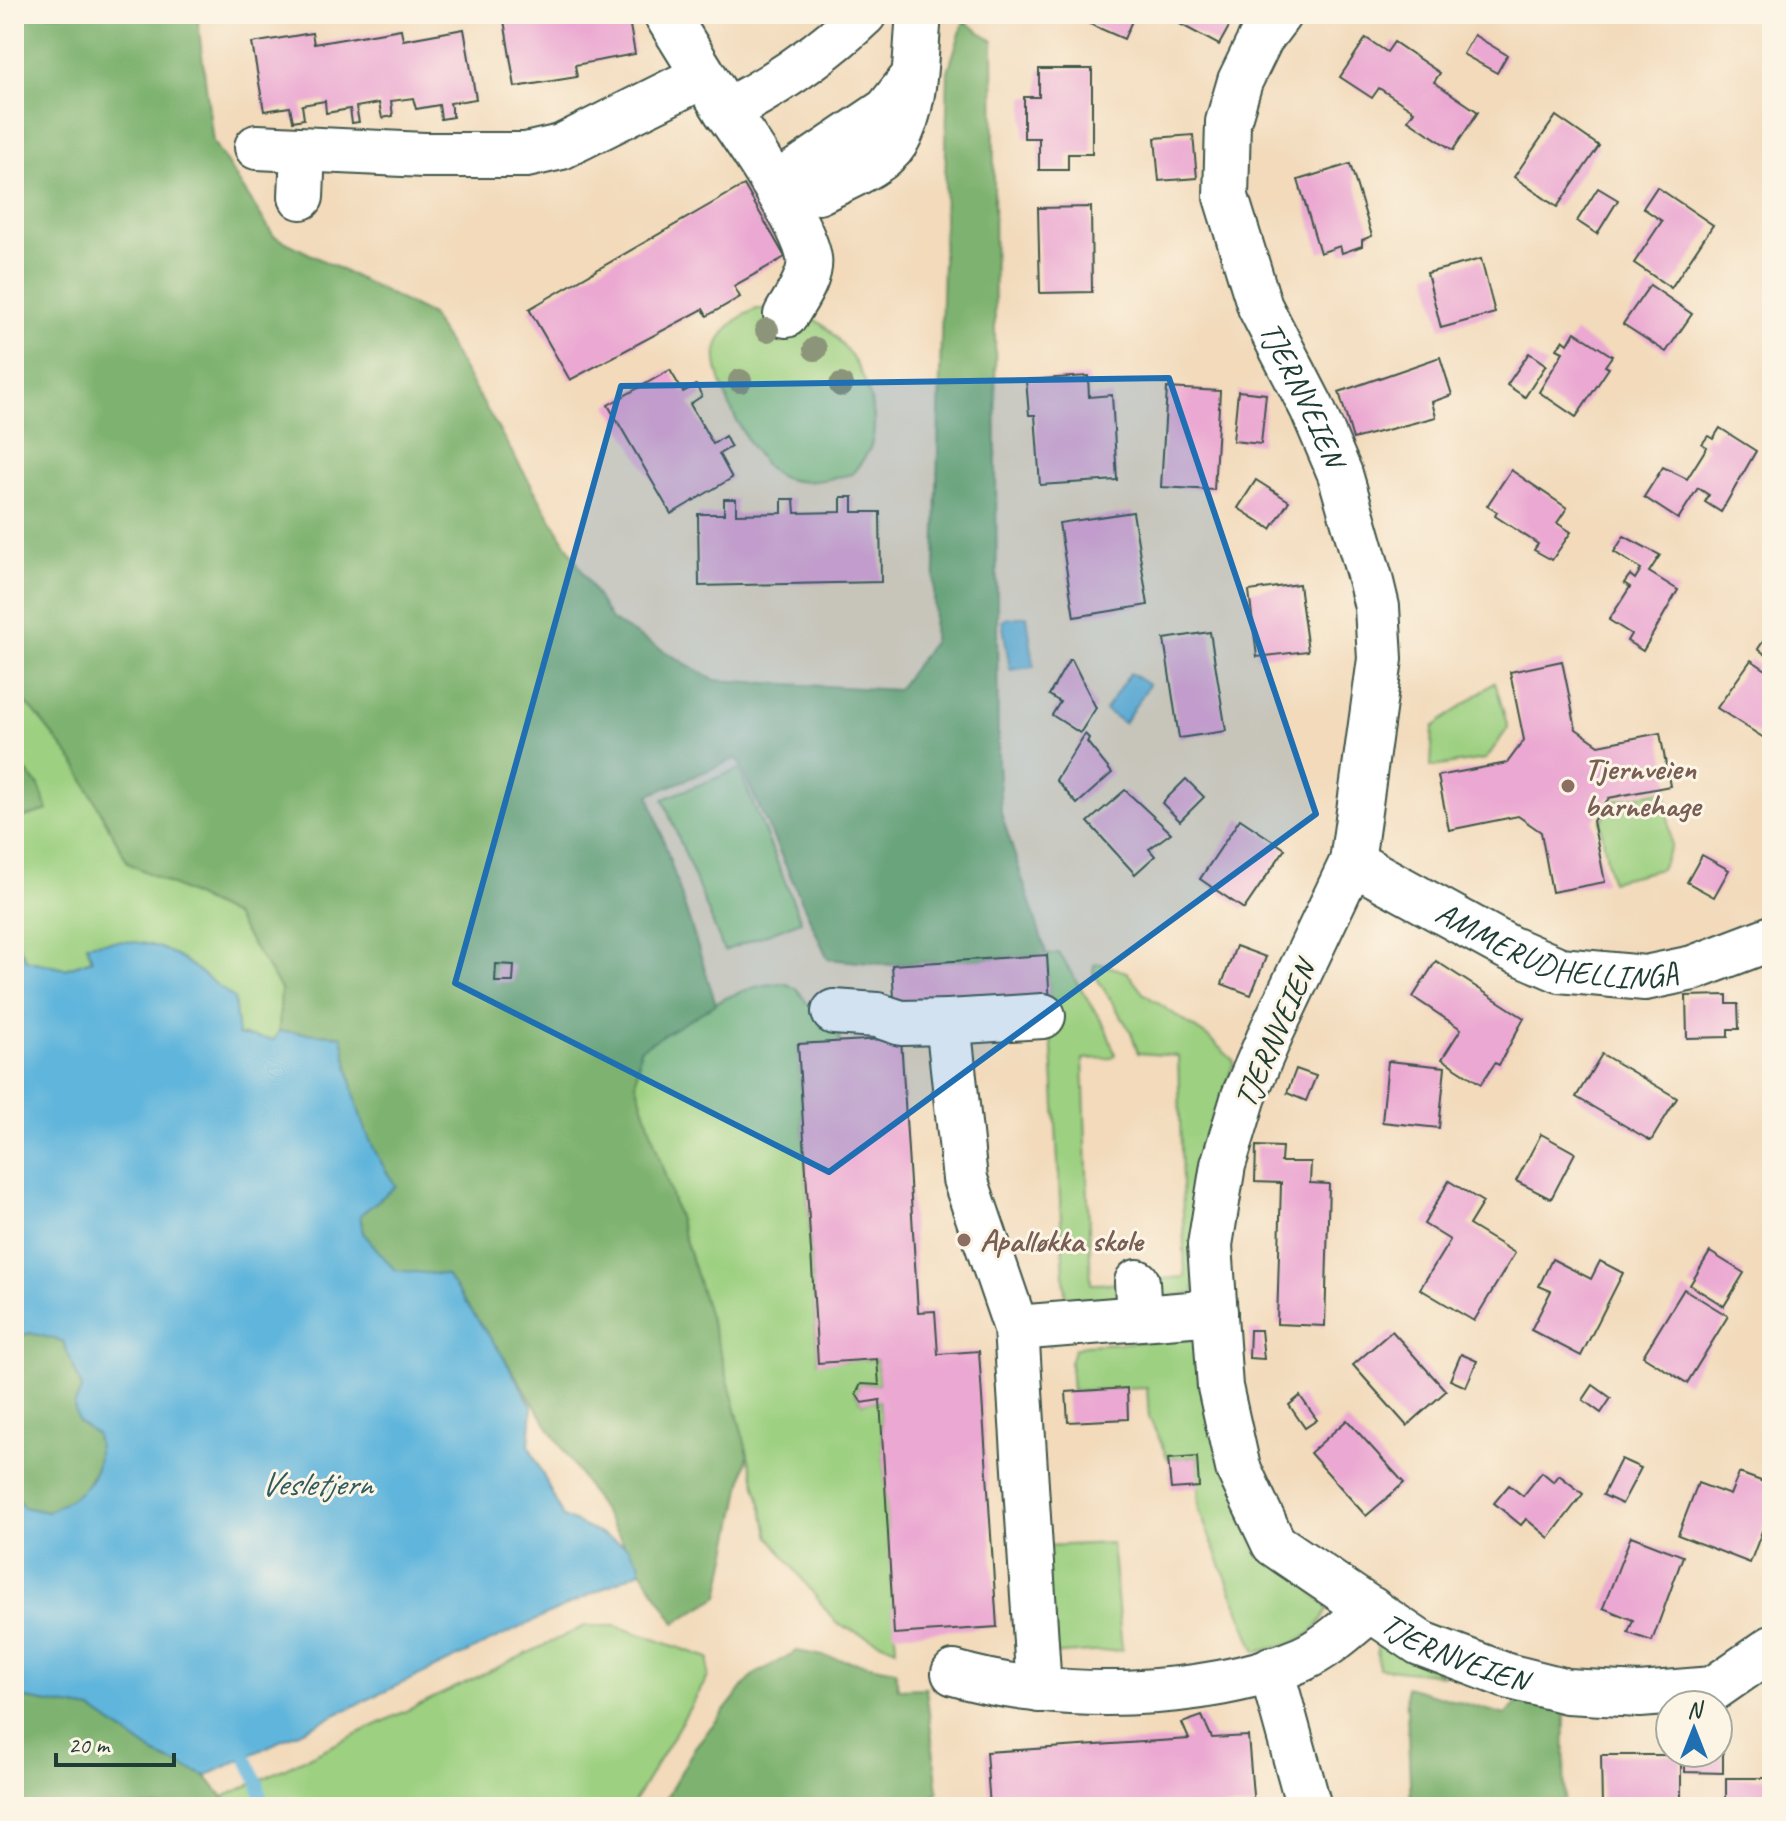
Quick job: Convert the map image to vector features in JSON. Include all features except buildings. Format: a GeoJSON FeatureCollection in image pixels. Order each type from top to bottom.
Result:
{"type":"FeatureCollection","features":[{"type":"Feature","properties":{"kind":"street"},"geometry":{"type":"LineString","coordinates":[[666,14],[791,217],[809,257],[804,282],[786,315]]}},
{"type":"Feature","properties":{"kind":"street"},"geometry":{"type":"LineString","coordinates":[[257,147],[424,155],[540,153],[715,93],[766,90],[819,55],[864,14]]}},
{"type":"Feature","properties":{"kind":"street"},"geometry":{"type":"LineString","coordinates":[[805,183],[887,110],[912,79],[919,14]]}},
{"type":"Feature","properties":{"kind":"street","name":"TJERNVEIEN"},"geometry":{"type":"LineString","coordinates":[[1279,14],[1261,38],[1240,81],[1228,122],[1226,197],[1260,307],[1312,408],[1340,474],[1377,607],[1380,659],[1352,862],[1244,1096],[1223,1165],[1210,1245],[1220,1387],[1238,1468],[1274,1544],[1420,1643],[1507,1676],[1567,1691],[1640,1695],[1713,1689],[1772,1648]]}},
{"type":"Feature","properties":{"kind":"street"},"geometry":{"type":"LineString","coordinates":[[301,197],[303,150]]}},
{"type":"Feature","properties":{"kind":"street","name":"AMMERUDHELLINGA"},"geometry":{"type":"LineString","coordinates":[[1352,862],[1509,948],[1560,970],[1645,978],[1693,968],[1772,938]]}},
{"type":"Feature","properties":{"kind":"street"},"geometry":{"type":"LineString","coordinates":[[834,1012],[877,1015],[901,1023],[1043,1016]]}},
{"type":"Feature","properties":{"kind":"street"},"geometry":{"type":"LineString","coordinates":[[948,1022],[965,1179],[1016,1328],[1039,1690]]}},
{"type":"Feature","properties":{"kind":"street"},"geometry":{"type":"LineString","coordinates":[[1016,1328],[1138,1300],[1215,1312]]}},
{"type":"Feature","properties":{"kind":"street"},"geometry":{"type":"LineString","coordinates":[[954,1673],[990,1684],[1039,1690],[1140,1692],[1246,1677],[1304,1658],[1371,1609]]}},
{"type":"Feature","properties":{"kind":"street"},"geometry":{"type":"LineString","coordinates":[[1271,1669],[1309,1807]]}},
{"type":"Feature","properties":{"kind":"highlighted area"},"geometry":{"type":"Polygon","coordinates":[[[1169,378],[1316,814],[829,1172],[455,983],[621,386],[1169,378]]]}},
{"type":"Feature","properties":{"kind":"green space"},"geometry":{"type":"Polygon","coordinates":[[[14,14],[197,14],[213,142],[274,236],[431,315],[611,620],[714,680],[897,690],[933,642],[948,71],[964,21],[993,41],[998,761],[1001,813],[1047,955],[892,965],[828,959],[737,758],[649,795],[716,1004],[640,1049],[636,1083],[722,1358],[748,1454],[719,1596],[675,1623],[501,1353],[446,1275],[395,1271],[363,1233],[360,1215],[395,1186],[366,1132],[342,1036],[279,1031],[281,989],[234,916],[128,863],[75,763],[33,710],[14,694],[14,14]]]}},
{"type":"Feature","properties":{"kind":"green space"},"geometry":{"type":"Polygon","coordinates":[[[757,309],[791,309],[813,318],[845,347],[857,366],[873,408],[874,429],[870,448],[852,474],[816,481],[797,481],[779,476],[758,455],[736,420],[720,381],[716,351],[731,325],[757,309]]]}},
{"type":"Feature","properties":{"kind":"green space"},"geometry":{"type":"Polygon","coordinates":[[[1495,682],[1508,728],[1486,759],[1431,767],[1433,727],[1495,682]]]}},
{"type":"Feature","properties":{"kind":"green space"},"geometry":{"type":"Polygon","coordinates":[[[14,694],[33,710],[75,763],[128,863],[234,916],[281,989],[279,1031],[274,1041],[238,1035],[87,945],[92,960],[65,969],[26,960],[14,936],[14,820],[47,810],[39,786],[14,757],[14,694]]]}},
{"type":"Feature","properties":{"kind":"green space"},"geometry":{"type":"Polygon","coordinates":[[[14,757],[39,786],[48,810],[14,820],[14,757]]]}},
{"type":"Feature","properties":{"kind":"green space"},"geometry":{"type":"Polygon","coordinates":[[[739,769],[801,921],[724,951],[663,799],[739,769]]]}},
{"type":"Feature","properties":{"kind":"green space"},"geometry":{"type":"Polygon","coordinates":[[[1666,790],[1671,846],[1661,869],[1611,881],[1600,822],[1616,800],[1666,790]]]}},
{"type":"Feature","properties":{"kind":"green space"},"geometry":{"type":"Polygon","coordinates":[[[1059,953],[1106,1029],[1115,1054],[1112,1058],[1083,1059],[1091,1284],[1127,1283],[1125,1299],[1081,1305],[1068,1301],[1065,1295],[1047,955],[1059,953]]]}},
{"type":"Feature","properties":{"kind":"green space"},"geometry":{"type":"Polygon","coordinates":[[[1101,964],[1127,972],[1143,993],[1208,1037],[1234,1061],[1214,1125],[1194,1293],[1158,1298],[1150,1280],[1185,1277],[1178,1056],[1138,1053],[1131,1032],[1093,972],[1094,965],[1101,964]]]}},
{"type":"Feature","properties":{"kind":"green space"},"geometry":{"type":"Polygon","coordinates":[[[784,983],[797,989],[807,1003],[837,1020],[840,1042],[798,1045],[818,1362],[877,1359],[879,1385],[861,1384],[856,1394],[862,1403],[880,1400],[896,1649],[837,1624],[770,1537],[722,1358],[636,1083],[640,1049],[727,997],[765,985],[784,983]]]}},
{"type":"Feature","properties":{"kind":"green space"},"geometry":{"type":"Polygon","coordinates":[[[30,1333],[63,1341],[82,1388],[74,1406],[96,1434],[101,1459],[82,1494],[47,1512],[23,1507],[14,1490],[14,1338],[30,1333]]]}},
{"type":"Feature","properties":{"kind":"green space"},"geometry":{"type":"Polygon","coordinates":[[[1195,1339],[1301,1581],[1328,1608],[1315,1629],[1290,1644],[1256,1652],[1199,1510],[1197,1457],[1168,1459],[1149,1417],[1147,1388],[1072,1391],[1070,1363],[1074,1350],[1084,1345],[1195,1339]]]}},
{"type":"Feature","properties":{"kind":"green space"},"geometry":{"type":"Polygon","coordinates":[[[1112,1543],[1122,1650],[1048,1655],[1042,1546],[1112,1543]]]}},
{"type":"Feature","properties":{"kind":"green space"},"geometry":{"type":"Polygon","coordinates":[[[585,1626],[616,1626],[709,1658],[708,1677],[631,1807],[231,1807],[224,1797],[585,1626]]]}},
{"type":"Feature","properties":{"kind":"green space"},"geometry":{"type":"Polygon","coordinates":[[[1377,1641],[1444,1675],[1378,1668],[1377,1641]]]}},
{"type":"Feature","properties":{"kind":"green space"},"geometry":{"type":"Polygon","coordinates":[[[797,1651],[896,1670],[898,1689],[926,1688],[938,1791],[921,1807],[661,1807],[695,1747],[752,1676],[797,1651]]]}},
{"type":"Feature","properties":{"kind":"green space"},"geometry":{"type":"Polygon","coordinates":[[[1406,1687],[1505,1715],[1528,1693],[1565,1700],[1564,1807],[1411,1807],[1406,1687]]]}},
{"type":"Feature","properties":{"kind":"green space"},"geometry":{"type":"Polygon","coordinates":[[[14,1697],[92,1710],[158,1756],[206,1776],[231,1807],[14,1807],[14,1697]]]}},
{"type":"Feature","properties":{"kind":"water"},"geometry":{"type":"Polygon","coordinates":[[[1027,616],[1034,667],[1010,670],[1002,619],[1027,616]]]}},
{"type":"Feature","properties":{"kind":"water"},"geometry":{"type":"Polygon","coordinates":[[[1130,673],[1149,685],[1124,723],[1105,710],[1130,673]]]}},
{"type":"Feature","properties":{"kind":"water","name":"Vesletjern"},"geometry":{"type":"Polygon","coordinates":[[[14,936],[26,960],[65,969],[92,960],[87,944],[112,941],[151,945],[183,960],[234,998],[238,1035],[274,1040],[279,1031],[342,1036],[366,1132],[396,1186],[360,1215],[363,1233],[395,1270],[446,1275],[501,1353],[532,1406],[529,1446],[563,1517],[627,1546],[640,1563],[640,1571],[206,1776],[158,1756],[92,1710],[14,1697],[14,1490],[23,1507],[47,1512],[72,1498],[89,1483],[97,1463],[98,1450],[96,1434],[78,1422],[74,1406],[82,1388],[63,1341],[30,1333],[14,1338],[14,936]]]}},
{"type":"Feature","properties":{"kind":"waterway"},"geometry":{"type":"LineString","coordinates":[[246,1757],[258,1783],[263,1807]]}},
{"type":"Feature","properties":{"kind":"place","name":"Tjernveien barnehage"},"geometry":{"type":"Point","coordinates":[1568,786]}},
{"type":"Feature","properties":{"kind":"place","name":"Apalløkka skole"},"geometry":{"type":"Point","coordinates":[964,1240]}}]}
